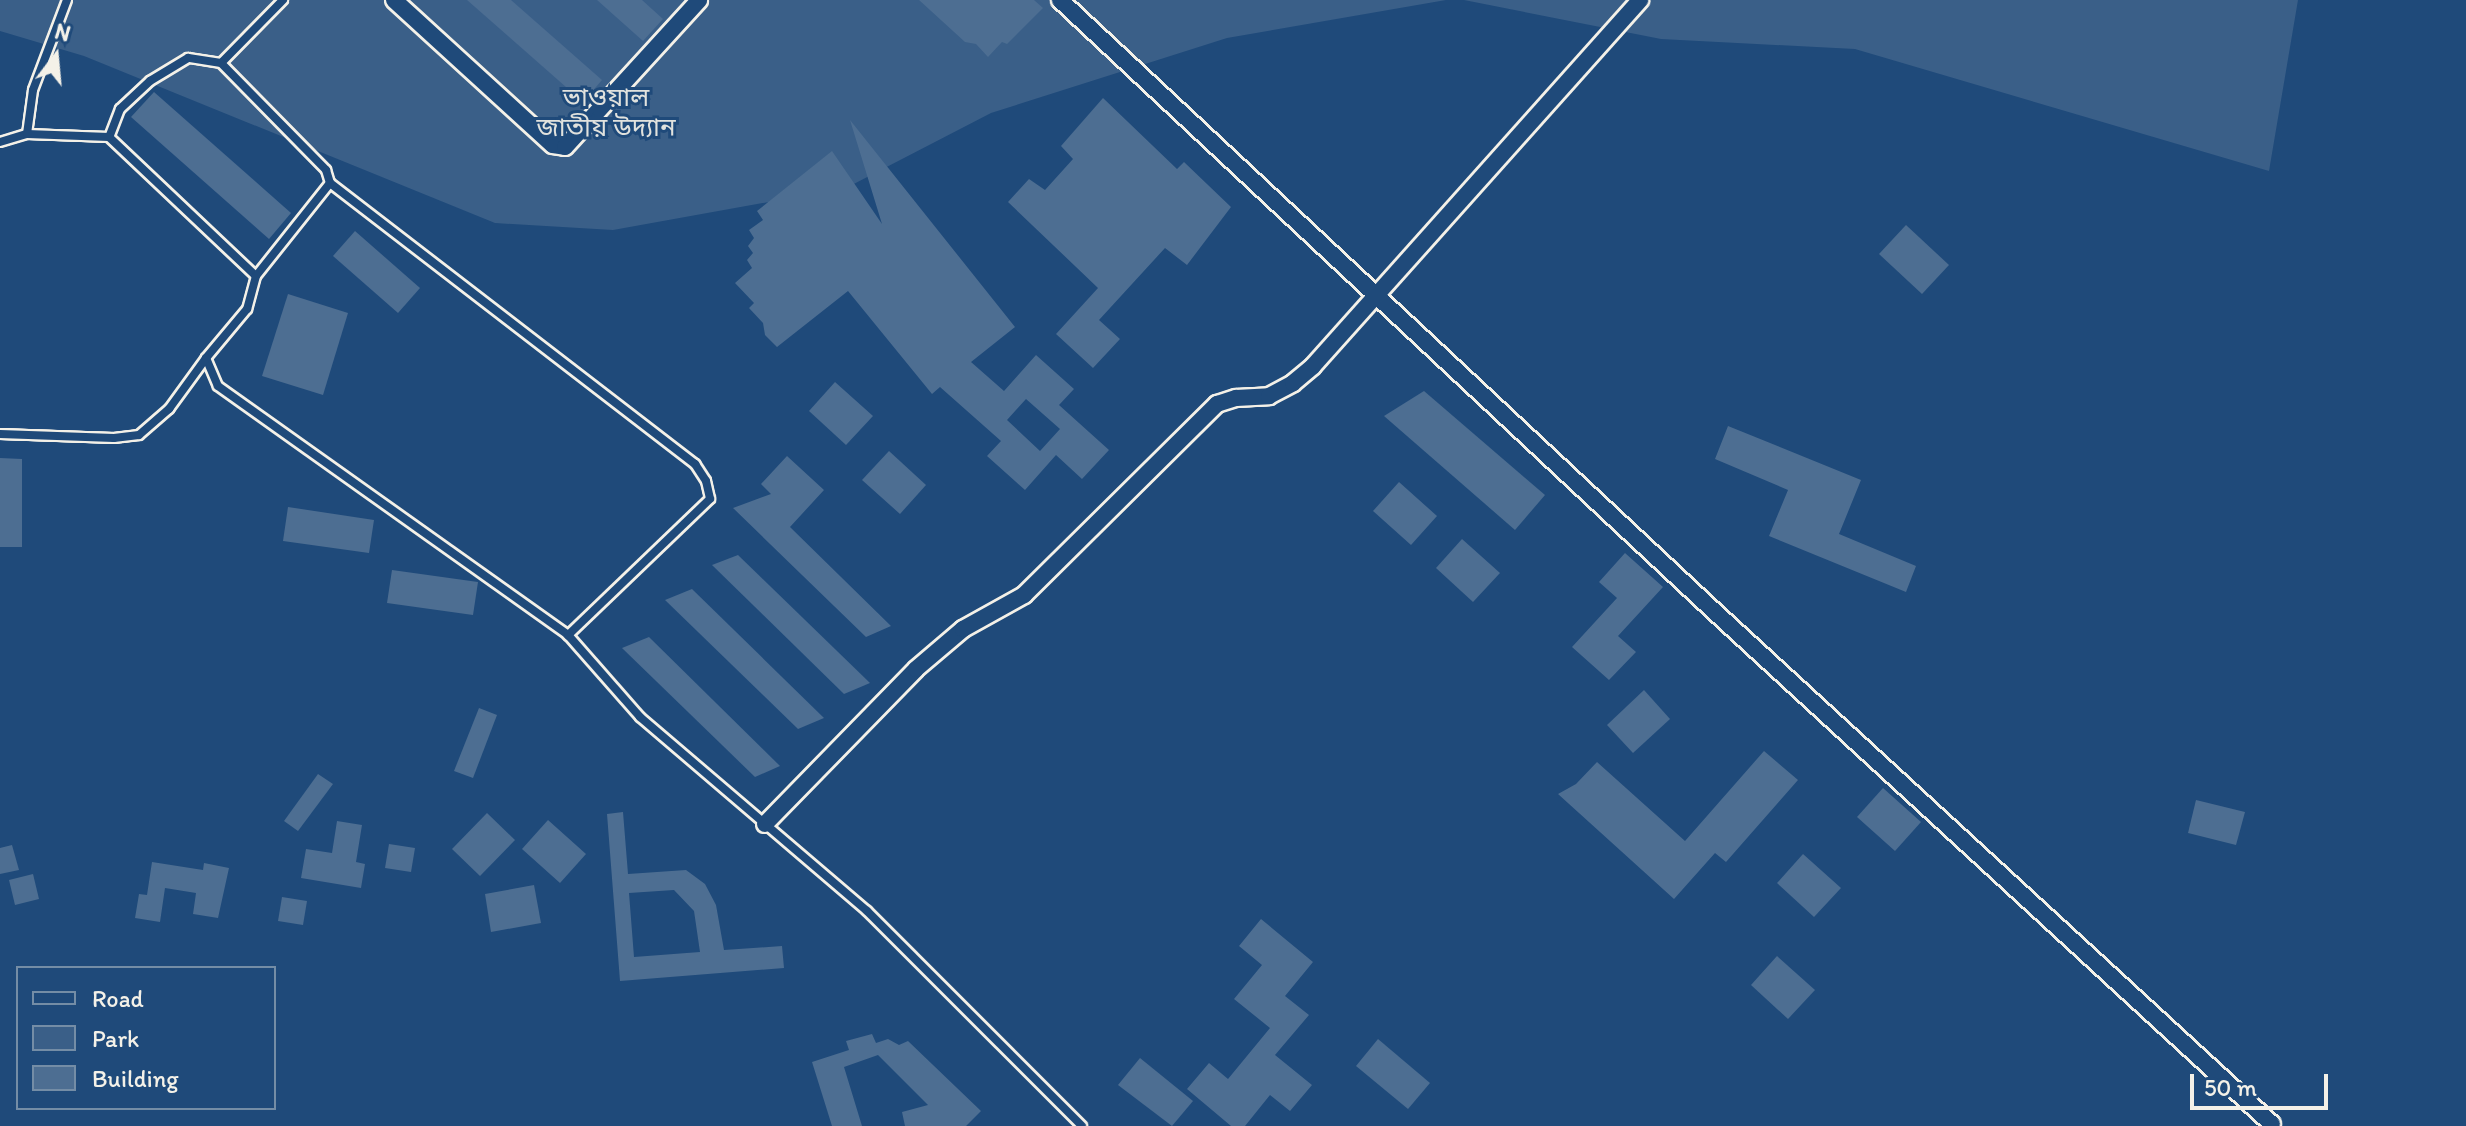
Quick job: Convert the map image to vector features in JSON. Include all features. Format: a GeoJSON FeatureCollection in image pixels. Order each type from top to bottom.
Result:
{"type":"FeatureCollection","features":[{"type":"Feature","properties":{"kind":"street"},"geometry":{"type":"LineString","coordinates":[[394,0],[553,145],[565,147],[699,0]]}},
{"type":"Feature","properties":{"kind":"street"},"geometry":{"type":"LineString","coordinates":[[1060,0],[2272,1124]]}},
{"type":"Feature","properties":{"kind":"street"},"geometry":{"type":"LineString","coordinates":[[765,824],[916,669],[963,629],[1024,595],[1217,404],[1236,398],[1269,396],[1293,383],[1313,366],[1640,0]]}},
{"type":"Feature","properties":{"kind":"lane"},"geometry":{"type":"LineString","coordinates":[[27,134],[33,90],[67,0]]}},
{"type":"Feature","properties":{"kind":"lane"},"geometry":{"type":"LineString","coordinates":[[221,63],[283,0]]}},
{"type":"Feature","properties":{"kind":"lane"},"geometry":{"type":"LineString","coordinates":[[109,137],[120,109],[150,81],[188,58],[221,63],[326,170],[330,183],[695,464],[706,481],[710,499],[568,635]]}},
{"type":"Feature","properties":{"kind":"lane"},"geometry":{"type":"LineString","coordinates":[[0,142],[27,134],[109,137],[256,276]]}},
{"type":"Feature","properties":{"kind":"lane"},"geometry":{"type":"LineString","coordinates":[[0,434],[114,438],[139,435],[169,409],[247,309],[256,276],[330,183]]}},
{"type":"Feature","properties":{"kind":"lane"},"geometry":{"type":"LineString","coordinates":[[206,358],[218,386],[568,635],[640,717],[867,911],[1082,1126]]}},
{"type":"Feature","properties":{"kind":"green space","name":"ভাওয়াল জাতীয় উদ্যান"},"geometry":{"type":"Polygon","coordinates":[[[0,0],[1446,0],[1227,38],[991,113],[846,188],[613,230],[495,223],[84,56],[0,31],[0,0]]]}},
{"type":"Feature","properties":{"kind":"green space"},"geometry":{"type":"Polygon","coordinates":[[[1464,0],[2298,0],[2269,171],[1855,49],[1661,39],[1464,0]]]}},
{"type":"Feature","properties":{"kind":"building"},"geometry":{"type":"Polygon","coordinates":[[[467,0],[511,0],[602,80],[583,102],[467,0]]]}},
{"type":"Feature","properties":{"kind":"building"},"geometry":{"type":"Polygon","coordinates":[[[597,0],[642,0],[663,19],[643,41],[597,0]]]}},
{"type":"Feature","properties":{"kind":"building"},"geometry":{"type":"Polygon","coordinates":[[[919,0],[1034,0],[1043,8],[1007,44],[1002,42],[988,57],[976,44],[965,42],[919,0]]]}},
{"type":"Feature","properties":{"kind":"building"},"geometry":{"type":"Polygon","coordinates":[[[154,92],[291,213],[269,239],[131,117],[154,92]]]}},
{"type":"Feature","properties":{"kind":"building"},"geometry":{"type":"Polygon","coordinates":[[[1103,98],[1177,169],[1184,162],[1231,207],[1187,265],[1165,248],[1099,320],[1120,339],[1093,368],[1056,334],[1098,288],[1008,202],[1029,179],[1045,190],[1073,159],[1061,146],[1103,98]]]}},
{"type":"Feature","properties":{"kind":"building"},"geometry":{"type":"Polygon","coordinates":[[[850,120],[1015,327],[971,362],[1004,391],[1036,355],[1074,389],[1059,405],[1109,450],[1082,479],[1056,455],[1025,490],[987,456],[1001,441],[940,387],[932,394],[848,291],[777,347],[765,335],[763,323],[749,308],[754,303],[735,283],[752,268],[747,260],[753,253],[748,246],[754,238],[749,230],[763,220],[757,211],[832,151],[882,224],[850,120]],[[1026,399],[1007,420],[1040,451],[1060,429],[1026,399]]]}},
{"type":"Feature","properties":{"kind":"building"},"geometry":{"type":"Polygon","coordinates":[[[1906,225],[1949,265],[1922,294],[1879,254],[1906,225]]]}},
{"type":"Feature","properties":{"kind":"building"},"geometry":{"type":"Polygon","coordinates":[[[355,231],[420,288],[398,313],[333,256],[355,231]]]}},
{"type":"Feature","properties":{"kind":"building"},"geometry":{"type":"Polygon","coordinates":[[[288,294],[348,313],[323,395],[262,376],[288,294]]]}},
{"type":"Feature","properties":{"kind":"building"},"geometry":{"type":"Polygon","coordinates":[[[835,382],[873,416],[846,445],[809,411],[835,382]]]}},
{"type":"Feature","properties":{"kind":"building"},"geometry":{"type":"Polygon","coordinates":[[[1424,391],[1545,495],[1515,530],[1384,416],[1424,391]]]}},
{"type":"Feature","properties":{"kind":"building"},"geometry":{"type":"Polygon","coordinates":[[[1728,426],[1861,480],[1839,534],[1916,566],[1906,592],[1769,536],[1788,490],[1715,459],[1728,426]]]}},
{"type":"Feature","properties":{"kind":"building"},"geometry":{"type":"Polygon","coordinates":[[[889,451],[926,485],[900,514],[862,480],[889,451]]]}},
{"type":"Feature","properties":{"kind":"building"},"geometry":{"type":"Polygon","coordinates":[[[787,456],[824,490],[790,527],[891,626],[866,637],[733,508],[771,494],[761,484],[787,456]]]}},
{"type":"Feature","properties":{"kind":"building"},"geometry":{"type":"Polygon","coordinates":[[[0,458],[22,459],[22,547],[0,547],[0,458]]]}},
{"type":"Feature","properties":{"kind":"building"},"geometry":{"type":"Polygon","coordinates":[[[1399,482],[1437,516],[1411,545],[1373,511],[1399,482]]]}},
{"type":"Feature","properties":{"kind":"building"},"geometry":{"type":"Polygon","coordinates":[[[288,507],[374,520],[369,553],[283,541],[288,507]]]}},
{"type":"Feature","properties":{"kind":"building"},"geometry":{"type":"Polygon","coordinates":[[[1462,539],[1500,573],[1473,602],[1436,568],[1462,539]]]}},
{"type":"Feature","properties":{"kind":"building"},"geometry":{"type":"Polygon","coordinates":[[[1625,553],[1663,587],[1618,636],[1636,652],[1609,680],[1572,647],[1617,598],[1599,582],[1625,553]]]}},
{"type":"Feature","properties":{"kind":"building"},"geometry":{"type":"Polygon","coordinates":[[[738,555],[870,683],[844,694],[712,565],[738,555]]]}},
{"type":"Feature","properties":{"kind":"building"},"geometry":{"type":"Polygon","coordinates":[[[392,570],[478,582],[473,615],[387,603],[392,570]]]}},
{"type":"Feature","properties":{"kind":"building"},"geometry":{"type":"Polygon","coordinates":[[[692,589],[824,718],[798,729],[665,600],[692,589]]]}},
{"type":"Feature","properties":{"kind":"building"},"geometry":{"type":"Polygon","coordinates":[[[649,637],[780,766],[755,777],[622,648],[649,637]]]}},
{"type":"Feature","properties":{"kind":"building"},"geometry":{"type":"Polygon","coordinates":[[[1644,690],[1670,719],[1633,753],[1607,725],[1644,690]]]}},
{"type":"Feature","properties":{"kind":"building"},"geometry":{"type":"Polygon","coordinates":[[[479,708],[497,715],[473,778],[454,771],[479,708]]]}},
{"type":"Feature","properties":{"kind":"building"},"geometry":{"type":"Polygon","coordinates":[[[1764,751],[1798,780],[1726,862],[1715,853],[1674,899],[1558,794],[1576,784],[1597,762],[1685,841],[1764,751]]]}},
{"type":"Feature","properties":{"kind":"building"},"geometry":{"type":"Polygon","coordinates":[[[318,774],[333,784],[298,831],[284,821],[318,774]]]}},
{"type":"Feature","properties":{"kind":"building"},"geometry":{"type":"Polygon","coordinates":[[[1883,788],[1921,822],[1895,851],[1857,817],[1883,788]]]}},
{"type":"Feature","properties":{"kind":"building"},"geometry":{"type":"Polygon","coordinates":[[[2196,800],[2245,812],[2236,845],[2188,833],[2196,800]]]}},
{"type":"Feature","properties":{"kind":"building"},"geometry":{"type":"Polygon","coordinates":[[[623,812],[628,874],[686,870],[705,884],[716,905],[724,950],[782,946],[784,968],[620,981],[607,814],[623,812]],[[674,890],[629,893],[634,957],[700,952],[694,911],[674,890]]]}},
{"type":"Feature","properties":{"kind":"building"},"geometry":{"type":"Polygon","coordinates":[[[487,813],[515,840],[480,876],[452,849],[487,813]]]}},
{"type":"Feature","properties":{"kind":"building"},"geometry":{"type":"Polygon","coordinates":[[[548,820],[586,854],[560,883],[522,849],[548,820]]]}},
{"type":"Feature","properties":{"kind":"building"},"geometry":{"type":"Polygon","coordinates":[[[337,821],[362,825],[356,862],[365,864],[361,888],[301,878],[306,849],[332,853],[337,821]]]}},
{"type":"Feature","properties":{"kind":"building"},"geometry":{"type":"Polygon","coordinates":[[[389,844],[415,848],[411,872],[385,868],[389,844]]]}},
{"type":"Feature","properties":{"kind":"building"},"geometry":{"type":"Polygon","coordinates":[[[12,845],[19,870],[0,874],[0,848],[12,845]]]}},
{"type":"Feature","properties":{"kind":"building"},"geometry":{"type":"Polygon","coordinates":[[[1803,854],[1841,888],[1814,917],[1777,883],[1803,854]]]}},
{"type":"Feature","properties":{"kind":"building"},"geometry":{"type":"Polygon","coordinates":[[[152,862],[203,870],[204,863],[229,868],[218,918],[193,914],[196,893],[165,888],[160,922],[135,918],[139,894],[147,895],[152,862]]]}},
{"type":"Feature","properties":{"kind":"building"},"geometry":{"type":"Polygon","coordinates":[[[33,874],[39,899],[15,905],[9,880],[33,874]]]}},
{"type":"Feature","properties":{"kind":"building"},"geometry":{"type":"Polygon","coordinates":[[[534,885],[541,923],[491,932],[485,894],[534,885]]]}},
{"type":"Feature","properties":{"kind":"building"},"geometry":{"type":"Polygon","coordinates":[[[282,897],[307,901],[303,925],[278,921],[282,897]]]}},
{"type":"Feature","properties":{"kind":"building"},"geometry":{"type":"Polygon","coordinates":[[[1261,919],[1313,962],[1285,996],[1309,1015],[1275,1055],[1312,1085],[1290,1111],[1270,1095],[1245,1126],[1231,1126],[1187,1089],[1209,1063],[1228,1079],[1270,1028],[1234,999],[1262,965],[1239,946],[1261,919]]]}},
{"type":"Feature","properties":{"kind":"building"},"geometry":{"type":"Polygon","coordinates":[[[1777,956],[1815,990],[1788,1019],[1751,985],[1777,956]]]}},
{"type":"Feature","properties":{"kind":"building"},"geometry":{"type":"Polygon","coordinates":[[[872,1034],[876,1043],[888,1039],[899,1045],[908,1041],[981,1111],[966,1126],[905,1126],[902,1112],[928,1105],[878,1055],[844,1067],[862,1126],[832,1126],[812,1062],[849,1050],[846,1041],[872,1034]]]}},
{"type":"Feature","properties":{"kind":"building"},"geometry":{"type":"Polygon","coordinates":[[[1378,1039],[1430,1083],[1408,1109],[1356,1066],[1378,1039]]]}},
{"type":"Feature","properties":{"kind":"building"},"geometry":{"type":"Polygon","coordinates":[[[1140,1058],[1193,1101],[1172,1126],[1118,1085],[1140,1058]]]}}]}
